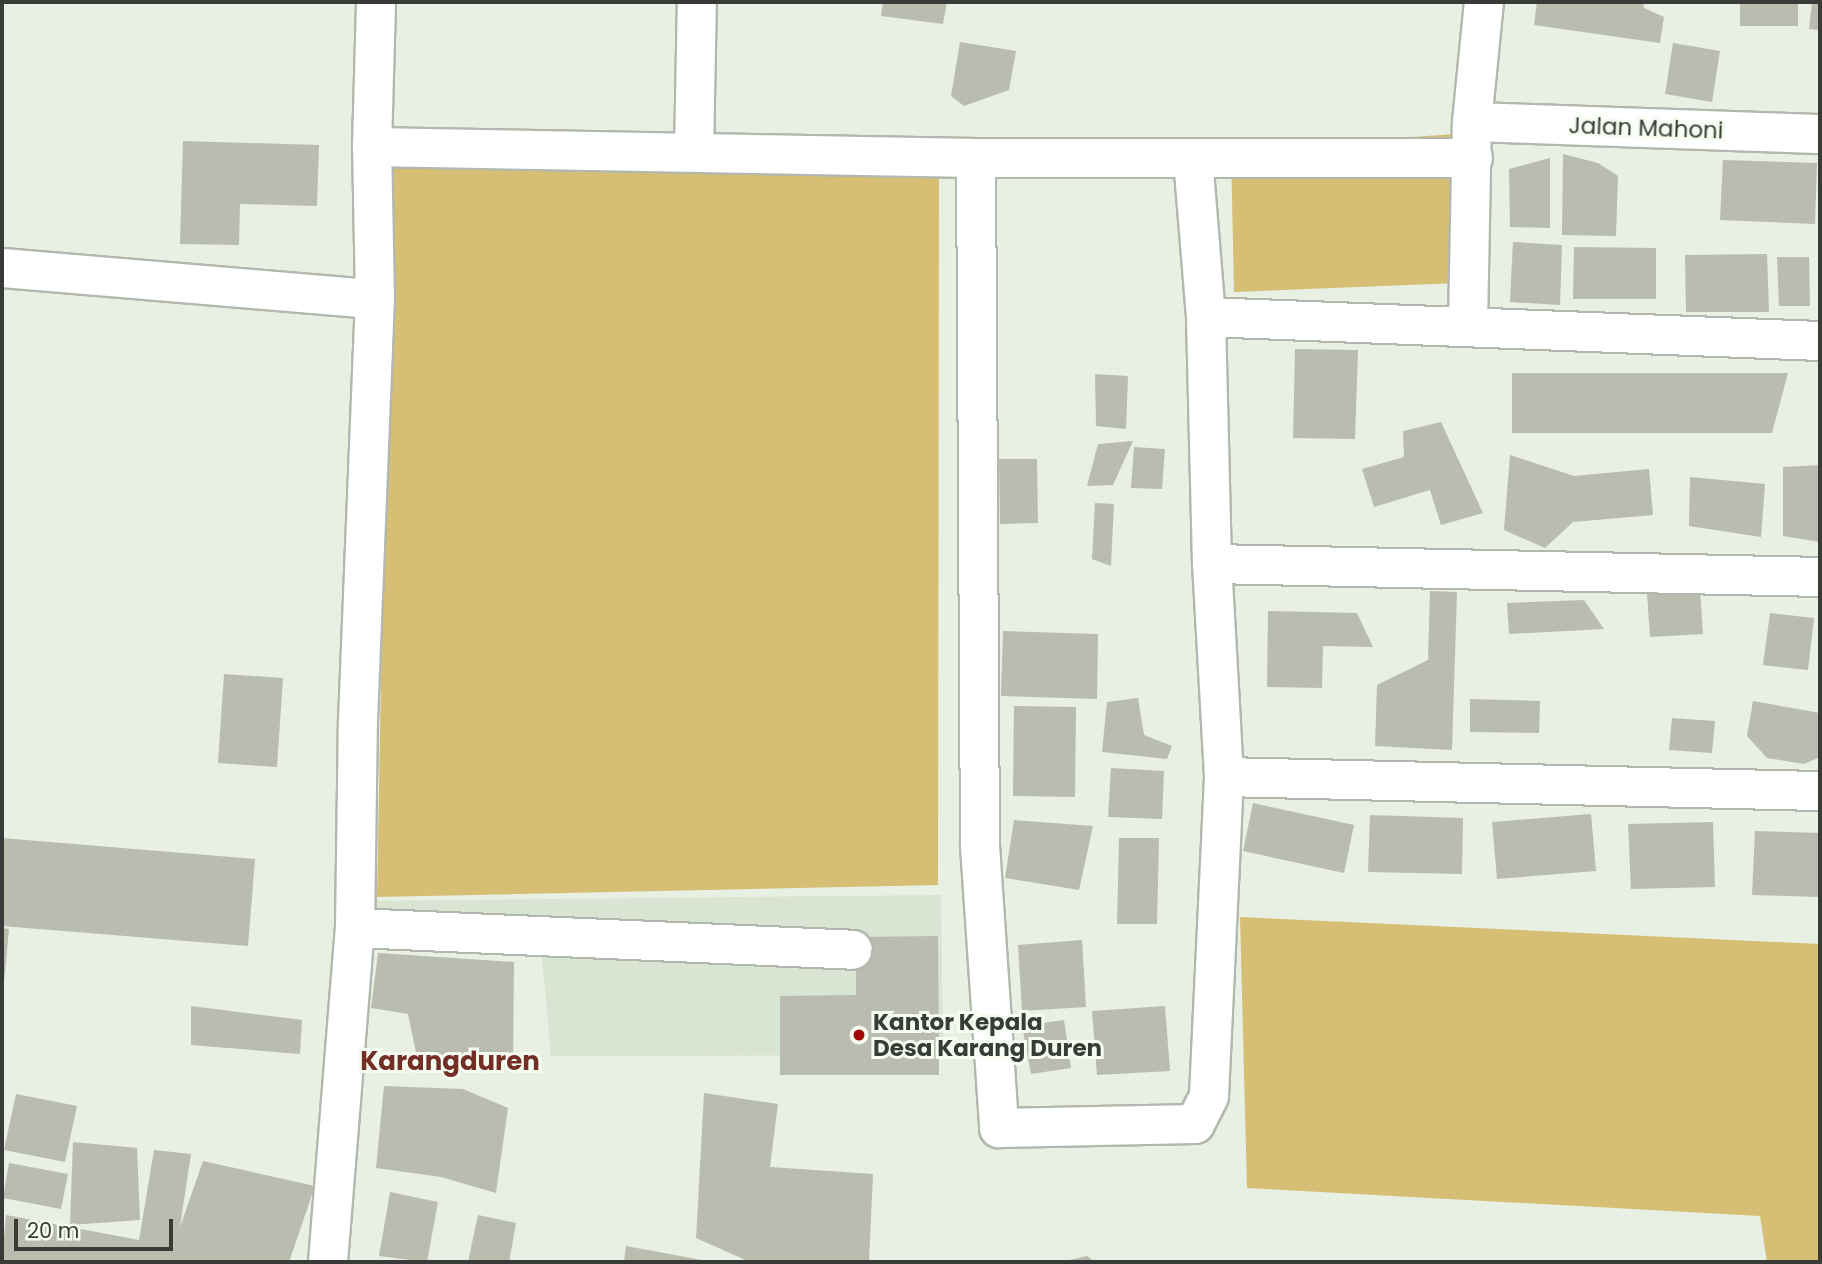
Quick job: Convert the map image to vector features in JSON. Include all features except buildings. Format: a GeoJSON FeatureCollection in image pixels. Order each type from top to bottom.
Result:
{"type":"FeatureCollection","features":[{"type":"Feature","properties":{"kind":"street"},"geometry":{"type":"LineString","coordinates":[[328,1262],[355,928],[358,721],[375,299],[372,147],[376,2]]}},
{"type":"Feature","properties":{"kind":"street"},"geometry":{"type":"LineString","coordinates":[[694,152],[697,2]]}},
{"type":"Feature","properties":{"kind":"street"},"geometry":{"type":"LineString","coordinates":[[1468,326],[1472,140],[1484,2]]}},
{"type":"Feature","properties":{"kind":"street","name":"Jalan Mahoni"},"geometry":{"type":"LineString","coordinates":[[372,147],[976,158],[1193,159],[1472,140],[1820,134]]}},
{"type":"Feature","properties":{"kind":"street"},"geometry":{"type":"LineString","coordinates":[[976,158],[980,846],[999,1128],[1195,1124],[1203,1115],[1212,1073],[1224,777],[1212,564],[1206,317],[1193,159]]}},
{"type":"Feature","properties":{"kind":"street"},"geometry":{"type":"LineString","coordinates":[[2,268],[375,299]]}},
{"type":"Feature","properties":{"kind":"street"},"geometry":{"type":"LineString","coordinates":[[1206,317],[1820,341]]}},
{"type":"Feature","properties":{"kind":"street"},"geometry":{"type":"LineString","coordinates":[[1212,564],[1820,578]]}},
{"type":"Feature","properties":{"kind":"street"},"geometry":{"type":"LineString","coordinates":[[1224,777],[1820,791]]}},
{"type":"Feature","properties":{"kind":"street"},"geometry":{"type":"LineString","coordinates":[[355,928],[853,950]]}},
{"type":"Feature","properties":{"kind":"shaded area"},"geometry":{"type":"Polygon","coordinates":[[[1456,134],[1458,283],[1234,292],[1231,149],[1456,134]]]}},
{"type":"Feature","properties":{"kind":"shaded area"},"geometry":{"type":"Polygon","coordinates":[[[391,140],[939,154],[938,885],[377,897],[391,140]]]}},
{"type":"Feature","properties":{"kind":"shaded area","name":"Kantor Kepala Desa Karang Duren"},"geometry":{"type":"Polygon","coordinates":[[[941,895],[943,1055],[551,1056],[540,935],[373,935],[362,901],[941,895]]]}},
{"type":"Feature","properties":{"kind":"shaded area"},"geometry":{"type":"Polygon","coordinates":[[[1240,917],[1820,944],[1820,1262],[1767,1262],[1760,1216],[1247,1188],[1240,917]]]}},
{"type":"Feature","properties":{"kind":"place","name":"Kantor Kepala Desa Karang Duren"},"geometry":{"type":"Point","coordinates":[859,1035]}},
{"type":"Feature","properties":{"kind":"district","name":"Karangduren"},"geometry":{"type":"Point","coordinates":[450,1062]}}]}
